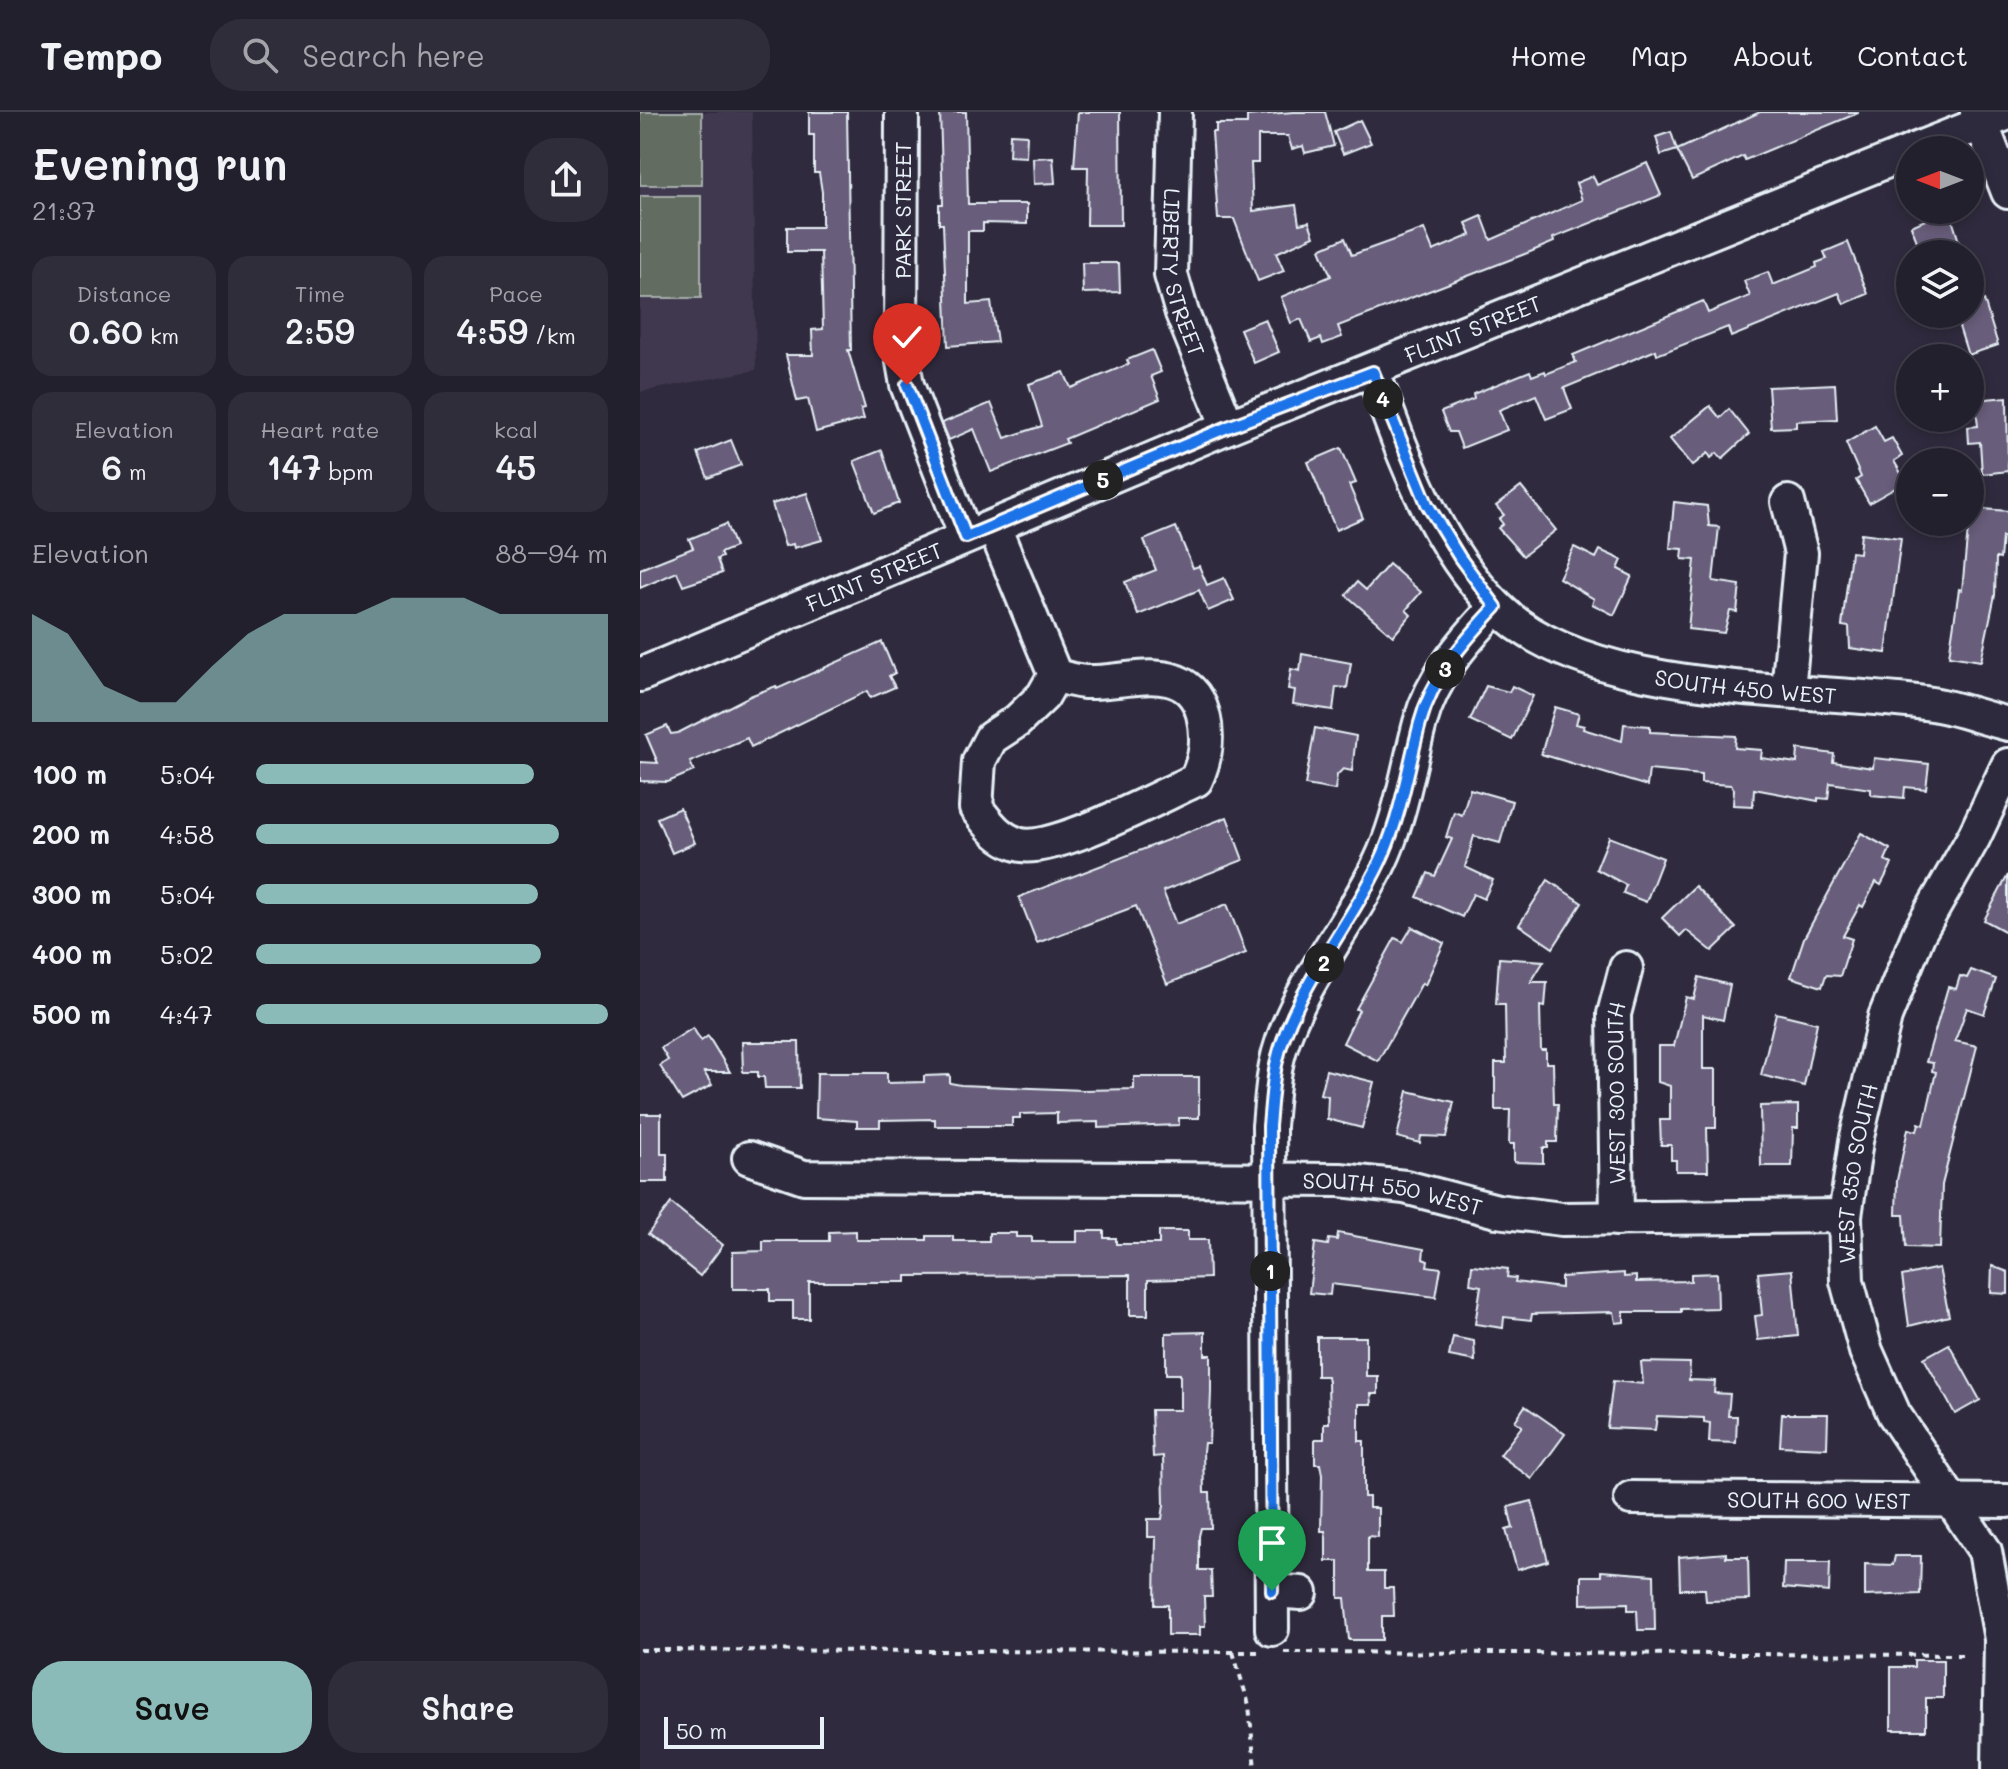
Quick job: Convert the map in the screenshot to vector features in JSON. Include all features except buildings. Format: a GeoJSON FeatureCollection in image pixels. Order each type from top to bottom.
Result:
{"type":"FeatureCollection","features":[{"type":"Feature","properties":{"kind":"street","name":"PARK STREET"},"geometry":{"type":"LineString","coordinates":[[902,112],[901,350],[907,385],[1055,675]]}},
{"type":"Feature","properties":{"kind":"street","name":"LIBERTY STREET"},"geometry":{"type":"LineString","coordinates":[[1175,112],[1171,275],[1182,313],[1228,427]]}},
{"type":"Feature","properties":{"kind":"street","name":"FLINT STREET"},"geometry":{"type":"LineString","coordinates":[[1945,136],[1989,116]]}},
{"type":"Feature","properties":{"kind":"street"},"geometry":{"type":"LineString","coordinates":[[1989,116],[2008,192]]}},
{"type":"Feature","properties":{"kind":"street","name":"FLINT STREET"},"geometry":{"type":"LineString","coordinates":[[640,675],[1228,427],[1373,372],[1896,158]]}},
{"type":"Feature","properties":{"kind":"street"},"geometry":{"type":"LineString","coordinates":[[1270,1644],[1287,1592],[1270,1180],[1269,1126],[1276,1063],[1297,1011],[1383,856],[1410,777],[1420,721],[1436,684],[1457,649],[1496,607],[1460,558],[1427,504],[1373,372]]}},
{"type":"Feature","properties":{"kind":"street"},"geometry":{"type":"LineString","coordinates":[[1788,502],[1801,553],[1788,690]]}},
{"type":"Feature","properties":{"kind":"street","name":"SOUTH 450 WEST"},"geometry":{"type":"LineString","coordinates":[[1496,607],[1573,656],[1625,672],[1934,704],[2008,724]]}},
{"type":"Feature","properties":{"kind":"street"},"geometry":{"type":"LineString","coordinates":[[1055,675],[1087,682],[1154,675],[1185,686],[1199,702],[1206,728],[1206,758],[1196,780],[1050,846],[1020,846],[996,834],[976,808],[979,761],[991,738],[1017,721],[1043,696],[1055,675]]}},
{"type":"Feature","properties":{"kind":"street","name":"WEST 350 SOUTH"},"geometry":{"type":"LineString","coordinates":[[1999,1769],[2001,1639],[1985,1551],[1894,1414],[1866,1351],[1847,1281],[1845,1216],[1856,1141],[1885,1017],[1919,933],[1974,837],[2008,765]]}},
{"type":"Feature","properties":{"kind":"street","name":"WEST 300 SOUTH"},"geometry":{"type":"LineString","coordinates":[[1617,1219],[1614,1014],[1626,968]]}},
{"type":"Feature","properties":{"kind":"street","name":"SOUTH 550 WEST"},"geometry":{"type":"LineString","coordinates":[[749,1158],[804,1177],[1340,1180],[1405,1187],[1497,1211],[1562,1219],[1845,1216]]}},
{"type":"Feature","properties":{"kind":"street","name":"SOUTH 600 WEST"},"geometry":{"type":"LineString","coordinates":[[1631,1498],[2008,1501]]}},
{"type":"Feature","properties":{"kind":"path"},"geometry":{"type":"LineString","coordinates":[[640,1650],[1233,1652],[1270,1644],[1962,1655]]}},
{"type":"Feature","properties":{"kind":"path"},"geometry":{"type":"LineString","coordinates":[[1233,1652],[1249,1705],[1255,1769]]}},
{"type":"Feature","properties":{"kind":"shaded area"},"geometry":{"type":"Polygon","coordinates":[[[640,112],[752,112],[756,370],[640,392],[640,112]]]}},
{"type":"Feature","properties":{"kind":"shaded area"},"geometry":{"type":"Polygon","coordinates":[[[640,112],[702,112],[702,185],[640,185],[640,112]]]}},
{"type":"Feature","properties":{"kind":"shaded area"},"geometry":{"type":"Polygon","coordinates":[[[640,196],[701,196],[701,298],[640,298],[640,196]]]}},
{"type":"Feature","properties":{"kind":"route"},"geometry":{"type":"LineString","coordinates":[[907,385],[966,537],[1228,427],[1373,372],[1427,504],[1460,558],[1496,607],[1457,649],[1436,684],[1420,721],[1410,777],[1383,856],[1297,1011],[1276,1063],[1269,1126],[1272,1591]]}}]}
